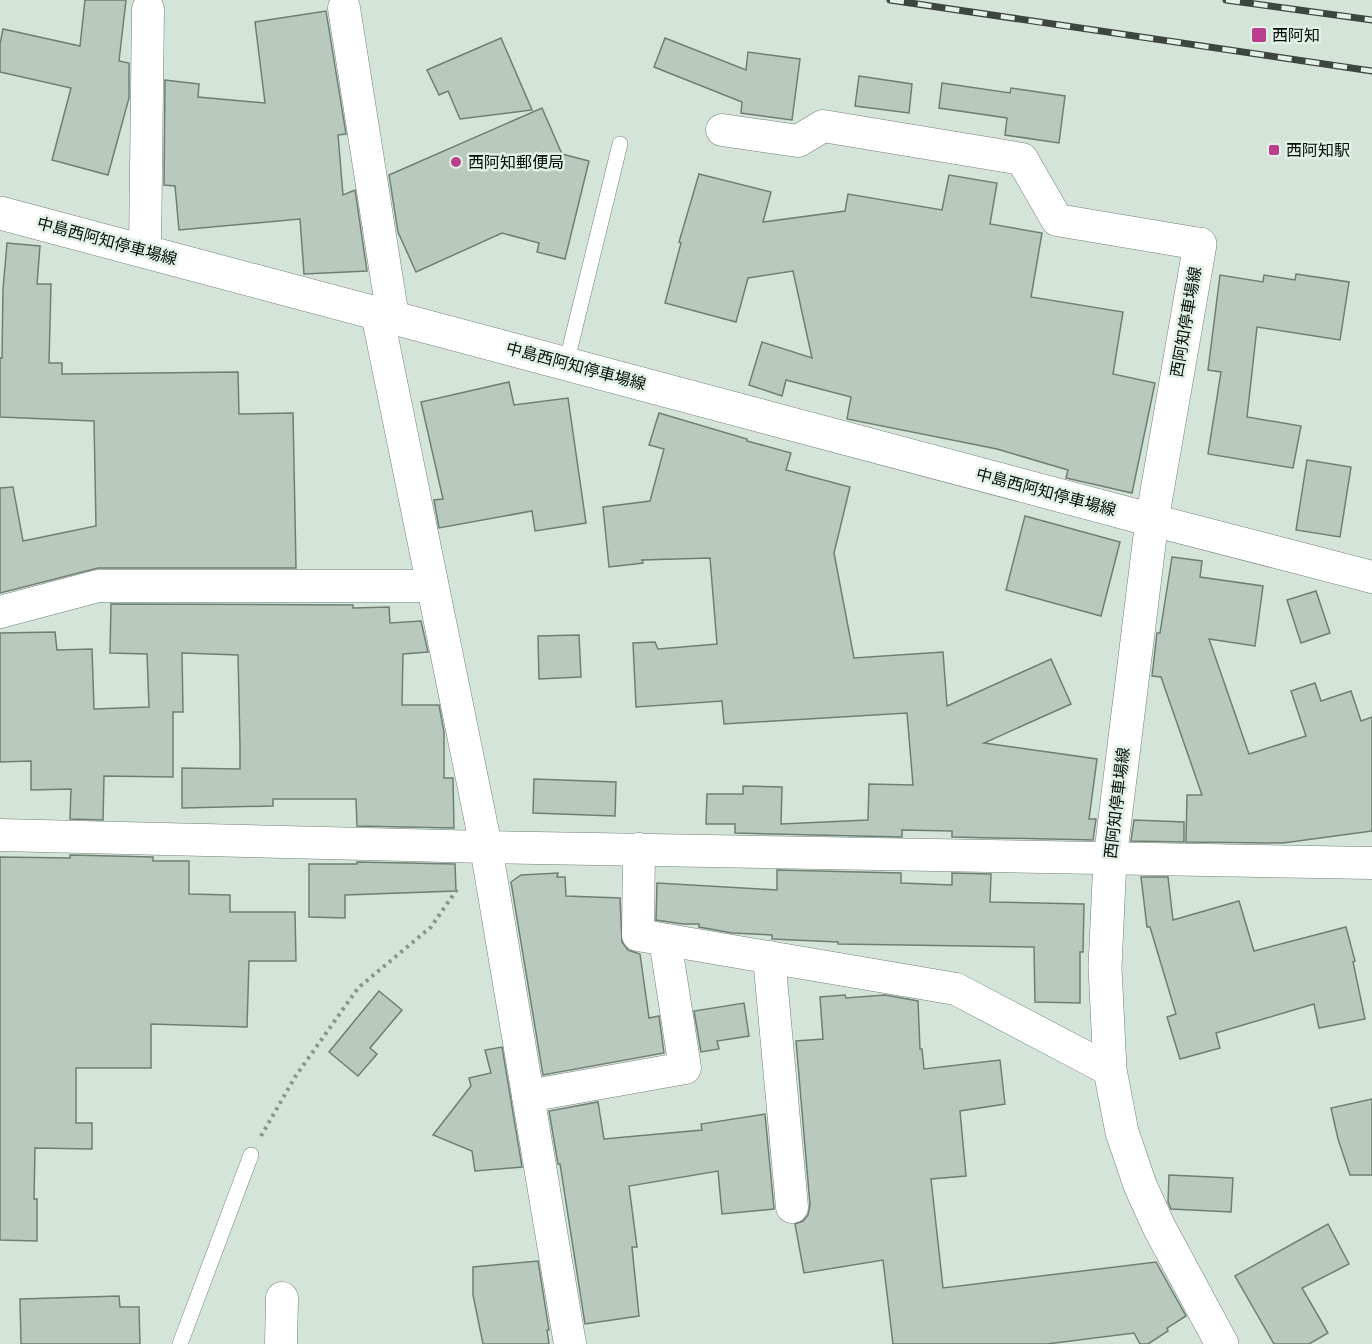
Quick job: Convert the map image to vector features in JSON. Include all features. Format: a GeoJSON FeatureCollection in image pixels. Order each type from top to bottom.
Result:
{"type":"FeatureCollection","features":[{"type":"Feature","properties":{"kind":"main road","name":"中島西阿知停車場線"},"geometry":{"type":"LineString","coordinates":[[0,213],[1152,520]]}},
{"type":"Feature","properties":{"kind":"main road","name":"西阿知停車場線"},"geometry":{"type":"LineString","coordinates":[[1200,244],[1152,520],[1110,859],[1105,967],[1110,1070],[1122,1132],[1140,1185],[1159,1227],[1222,1344]]}},
{"type":"Feature","properties":{"kind":"street"},"geometry":{"type":"LineString","coordinates":[[344,8],[385,315],[432,586],[486,847],[570,1344]]}},
{"type":"Feature","properties":{"kind":"street"},"geometry":{"type":"LineString","coordinates":[[144,251],[148,9]]}},
{"type":"Feature","properties":{"kind":"street"},"geometry":{"type":"LineString","coordinates":[[722,130],[798,141],[823,126],[1022,159],[1057,220],[1200,244]]}},
{"type":"Feature","properties":{"kind":"street"},"geometry":{"type":"LineString","coordinates":[[1152,520],[1372,577]]}},
{"type":"Feature","properties":{"kind":"street"},"geometry":{"type":"LineString","coordinates":[[0,612],[98,586],[432,586]]}},
{"type":"Feature","properties":{"kind":"street"},"geometry":{"type":"LineString","coordinates":[[0,835],[486,847],[1372,863]]}},
{"type":"Feature","properties":{"kind":"street"},"geometry":{"type":"LineString","coordinates":[[639,849],[638,935],[956,989],[1110,1070]]}},
{"type":"Feature","properties":{"kind":"street"},"geometry":{"type":"LineString","coordinates":[[528,1096],[685,1068],[665,940]]}},
{"type":"Feature","properties":{"kind":"street"},"geometry":{"type":"LineString","coordinates":[[769,957],[792,1207]]}},
{"type":"Feature","properties":{"kind":"street"},"geometry":{"type":"LineString","coordinates":[[281,1344],[282,1298]]}},
{"type":"Feature","properties":{"kind":"lane"},"geometry":{"type":"LineString","coordinates":[[566,364],[620,144]]}},
{"type":"Feature","properties":{"kind":"lane"},"geometry":{"type":"LineString","coordinates":[[180,1344],[251,1155]]}},
{"type":"Feature","properties":{"kind":"path"},"geometry":{"type":"LineString","coordinates":[[251,1155],[295,1077],[358,988],[431,927],[486,847]]}},
{"type":"Feature","properties":{"kind":"building"},"geometry":{"type":"Polygon","coordinates":[[[85,0],[126,0],[119,61],[129,63],[129,98],[108,175],[52,160],[71,88],[0,72],[0,44],[3,29],[80,46],[85,0]]]}},
{"type":"Feature","properties":{"kind":"building"},"geometry":{"type":"Polygon","coordinates":[[[326,11],[346,134],[338,135],[343,195],[355,190],[367,271],[304,274],[300,219],[179,230],[175,186],[164,185],[165,80],[199,84],[198,97],[265,103],[255,22],[326,11]]]}},
{"type":"Feature","properties":{"kind":"building"},"geometry":{"type":"Polygon","coordinates":[[[501,38],[532,110],[460,119],[448,91],[439,95],[427,70],[501,38]]]}},
{"type":"Feature","properties":{"kind":"building"},"geometry":{"type":"Polygon","coordinates":[[[665,38],[746,70],[748,52],[800,59],[792,120],[741,113],[742,102],[654,67],[665,38]]]}},
{"type":"Feature","properties":{"kind":"building"},"geometry":{"type":"Polygon","coordinates":[[[859,76],[912,84],[909,113],[855,106],[859,76]]]}},
{"type":"Feature","properties":{"kind":"building"},"geometry":{"type":"Polygon","coordinates":[[[942,83],[1010,93],[1011,88],[1065,96],[1059,143],[1005,135],[1007,118],[939,108],[942,83]]]}},
{"type":"Feature","properties":{"kind":"building"},"geometry":{"type":"Polygon","coordinates":[[[542,108],[562,154],[589,161],[565,259],[537,252],[539,243],[502,233],[416,272],[398,232],[389,175],[542,108]]]}},
{"type":"Feature","properties":{"kind":"building"},"geometry":{"type":"Polygon","coordinates":[[[699,174],[771,192],[763,222],[845,211],[848,194],[942,210],[949,175],[997,183],[990,224],[1042,233],[1031,297],[1123,312],[1113,374],[1155,383],[1132,493],[1066,478],[1068,470],[997,449],[847,419],[851,397],[786,380],[782,396],[749,385],[762,342],[812,358],[793,271],[748,278],[736,322],[665,303],[681,243],[679,242],[699,174]]]}},
{"type":"Feature","properties":{"kind":"building"},"geometry":{"type":"Polygon","coordinates":[[[7,243],[40,246],[37,284],[51,284],[49,363],[62,363],[62,374],[238,372],[239,414],[293,413],[296,568],[98,568],[0,593],[0,488],[13,487],[23,541],[96,526],[94,421],[0,417],[0,358],[2,358],[3,290],[7,243]]]}},
{"type":"Feature","properties":{"kind":"building"},"geometry":{"type":"Polygon","coordinates":[[[1296,274],[1349,282],[1340,340],[1257,327],[1247,417],[1301,426],[1293,468],[1208,454],[1221,372],[1208,370],[1220,275],[1263,282],[1264,275],[1295,280],[1296,274]]]}},
{"type":"Feature","properties":{"kind":"building"},"geometry":{"type":"Polygon","coordinates":[[[509,382],[514,405],[568,398],[586,523],[535,531],[532,511],[439,528],[434,500],[443,499],[421,402],[509,382]]]}},
{"type":"Feature","properties":{"kind":"building"},"geometry":{"type":"Polygon","coordinates":[[[659,413],[791,453],[786,470],[850,487],[834,553],[854,658],[943,652],[947,706],[1051,659],[1071,704],[984,743],[1097,759],[1089,819],[1096,819],[1093,840],[952,837],[952,831],[902,830],[902,837],[735,833],[735,824],[706,824],[707,794],[743,794],[743,786],[782,787],[781,824],[868,820],[869,784],[913,785],[907,713],[724,724],[722,701],[636,707],[633,643],[655,642],[658,649],[717,644],[710,558],[642,560],[643,563],[609,567],[603,507],[650,501],[664,449],[649,445],[659,413]]]}},
{"type":"Feature","properties":{"kind":"building"},"geometry":{"type":"Polygon","coordinates":[[[1307,460],[1351,467],[1340,537],[1296,530],[1307,460]]]}},
{"type":"Feature","properties":{"kind":"building"},"geometry":{"type":"Polygon","coordinates":[[[1025,516],[1120,542],[1101,616],[1006,590],[1025,516]]]}},
{"type":"Feature","properties":{"kind":"building"},"geometry":{"type":"Polygon","coordinates":[[[1172,557],[1202,561],[1200,577],[1263,586],[1255,646],[1209,639],[1249,754],[1306,736],[1291,691],[1315,683],[1321,701],[1351,691],[1361,721],[1372,717],[1372,831],[1283,843],[1186,842],[1187,795],[1202,795],[1161,677],[1152,676],[1157,633],[1160,633],[1172,557]]]}},
{"type":"Feature","properties":{"kind":"building"},"geometry":{"type":"Polygon","coordinates":[[[1316,591],[1330,633],[1301,643],[1287,600],[1316,591]]]}},
{"type":"Feature","properties":{"kind":"building"},"geometry":{"type":"Polygon","coordinates":[[[111,604],[353,605],[353,608],[389,607],[390,623],[421,621],[428,652],[403,654],[402,705],[439,705],[444,732],[444,778],[453,778],[454,828],[357,826],[356,799],[273,799],[273,806],[182,808],[182,768],[240,769],[240,746],[238,655],[182,653],[183,712],[173,712],[173,777],[104,776],[103,820],[70,819],[71,789],[31,790],[31,761],[0,762],[0,633],[55,632],[57,650],[92,649],[94,709],[149,707],[147,654],[110,653],[111,604]]]}},
{"type":"Feature","properties":{"kind":"building"},"geometry":{"type":"Polygon","coordinates":[[[579,635],[581,677],[539,679],[538,636],[579,635]]]}},
{"type":"Feature","properties":{"kind":"building"},"geometry":{"type":"Polygon","coordinates":[[[534,779],[616,782],[615,816],[533,813],[534,779]]]}},
{"type":"Feature","properties":{"kind":"building"},"geometry":{"type":"Polygon","coordinates":[[[1134,820],[1184,822],[1184,842],[1131,841],[1134,820]]]}},
{"type":"Feature","properties":{"kind":"building"},"geometry":{"type":"Polygon","coordinates":[[[70,855],[153,857],[153,861],[189,861],[189,894],[230,895],[230,912],[295,912],[296,961],[249,961],[247,1027],[151,1024],[151,1068],[76,1068],[76,1123],[92,1123],[92,1149],[35,1148],[34,1199],[37,1199],[37,1241],[0,1240],[0,857],[70,858],[70,855]]]}},
{"type":"Feature","properties":{"kind":"building"},"geometry":{"type":"Polygon","coordinates":[[[357,862],[455,864],[456,891],[345,895],[345,918],[309,917],[309,864],[357,864],[357,862]]]}},
{"type":"Feature","properties":{"kind":"building"},"geometry":{"type":"Polygon","coordinates":[[[777,870],[901,873],[901,883],[952,885],[952,873],[991,874],[990,902],[1084,904],[1083,952],[1080,952],[1080,1003],[1035,1002],[1034,947],[838,944],[838,942],[772,939],[772,935],[732,933],[699,927],[699,924],[656,920],[657,883],[777,890],[777,870]]]}},
{"type":"Feature","properties":{"kind":"building"},"geometry":{"type":"Polygon","coordinates":[[[558,873],[557,877],[565,877],[566,896],[620,898],[622,942],[628,950],[640,954],[649,1018],[659,1016],[664,1053],[543,1075],[511,882],[521,875],[558,873]]]}},
{"type":"Feature","properties":{"kind":"building"},"geometry":{"type":"Polygon","coordinates":[[[1141,877],[1168,877],[1173,920],[1239,901],[1254,951],[1346,927],[1355,961],[1353,962],[1365,1019],[1319,1028],[1314,1004],[1216,1033],[1220,1048],[1180,1059],[1167,1017],[1176,1014],[1150,927],[1147,927],[1141,877]]]}},
{"type":"Feature","properties":{"kind":"building"},"geometry":{"type":"Polygon","coordinates":[[[379,991],[402,1010],[370,1048],[377,1054],[358,1076],[329,1052],[379,991]]]}},
{"type":"Feature","properties":{"kind":"building"},"geometry":{"type":"Polygon","coordinates":[[[845,995],[846,998],[885,995],[918,1001],[920,1049],[922,1049],[924,1069],[1000,1060],[1005,1104],[960,1111],[966,1176],[931,1179],[943,1288],[1156,1262],[1186,1316],[1148,1344],[1140,1344],[1134,1333],[1047,1344],[893,1344],[883,1260],[804,1273],[795,1224],[803,1221],[808,1215],[810,1205],[796,1041],[823,1039],[820,997],[845,995]]]}},
{"type":"Feature","properties":{"kind":"building"},"geometry":{"type":"Polygon","coordinates":[[[744,1003],[749,1036],[717,1041],[719,1049],[701,1052],[694,1011],[744,1003]]]}},
{"type":"Feature","properties":{"kind":"building"},"geometry":{"type":"Polygon","coordinates":[[[502,1047],[522,1167],[475,1171],[472,1151],[433,1135],[471,1086],[469,1078],[491,1073],[485,1050],[502,1047]]]}},
{"type":"Feature","properties":{"kind":"building"},"geometry":{"type":"Polygon","coordinates":[[[1372,1099],[1372,1175],[1350,1175],[1331,1108],[1372,1099]]]}},
{"type":"Feature","properties":{"kind":"building"},"geometry":{"type":"Polygon","coordinates":[[[598,1102],[604,1139],[702,1130],[701,1124],[765,1114],[774,1209],[722,1214],[718,1171],[629,1186],[637,1247],[632,1247],[639,1316],[585,1324],[560,1164],[558,1164],[549,1111],[598,1102]]]}},
{"type":"Feature","properties":{"kind":"building"},"geometry":{"type":"Polygon","coordinates":[[[1169,1175],[1233,1178],[1231,1212],[1171,1209],[1168,1202],[1169,1175]]]}},
{"type":"Feature","properties":{"kind":"building"},"geometry":{"type":"Polygon","coordinates":[[[1328,1224],[1349,1264],[1302,1288],[1328,1333],[1309,1344],[1274,1344],[1235,1276],[1328,1224]]]}},
{"type":"Feature","properties":{"kind":"building"},"geometry":{"type":"Polygon","coordinates":[[[538,1261],[549,1330],[547,1330],[549,1344],[483,1344],[473,1295],[473,1267],[538,1261]]]}},
{"type":"Feature","properties":{"kind":"building"},"geometry":{"type":"Polygon","coordinates":[[[119,1296],[120,1307],[139,1307],[140,1344],[21,1344],[20,1299],[119,1296]]]}},
{"type":"Feature","properties":{"kind":"railway"},"geometry":{"type":"LineString","coordinates":[[890,0],[1372,71]]}},
{"type":"Feature","properties":{"kind":"railway"},"geometry":{"type":"LineString","coordinates":[[1226,0],[1372,20]]}},
{"type":"Feature","properties":{"kind":"place","name":"西阿知"},"geometry":{"type":"Point","coordinates":[1259,35]}},
{"type":"Feature","properties":{"kind":"place","name":"西阿知駅"},"geometry":{"type":"Point","coordinates":[1274,150]}},
{"type":"Feature","properties":{"kind":"place","name":"西阿知郵便局"},"geometry":{"type":"Point","coordinates":[456,162]}}]}
